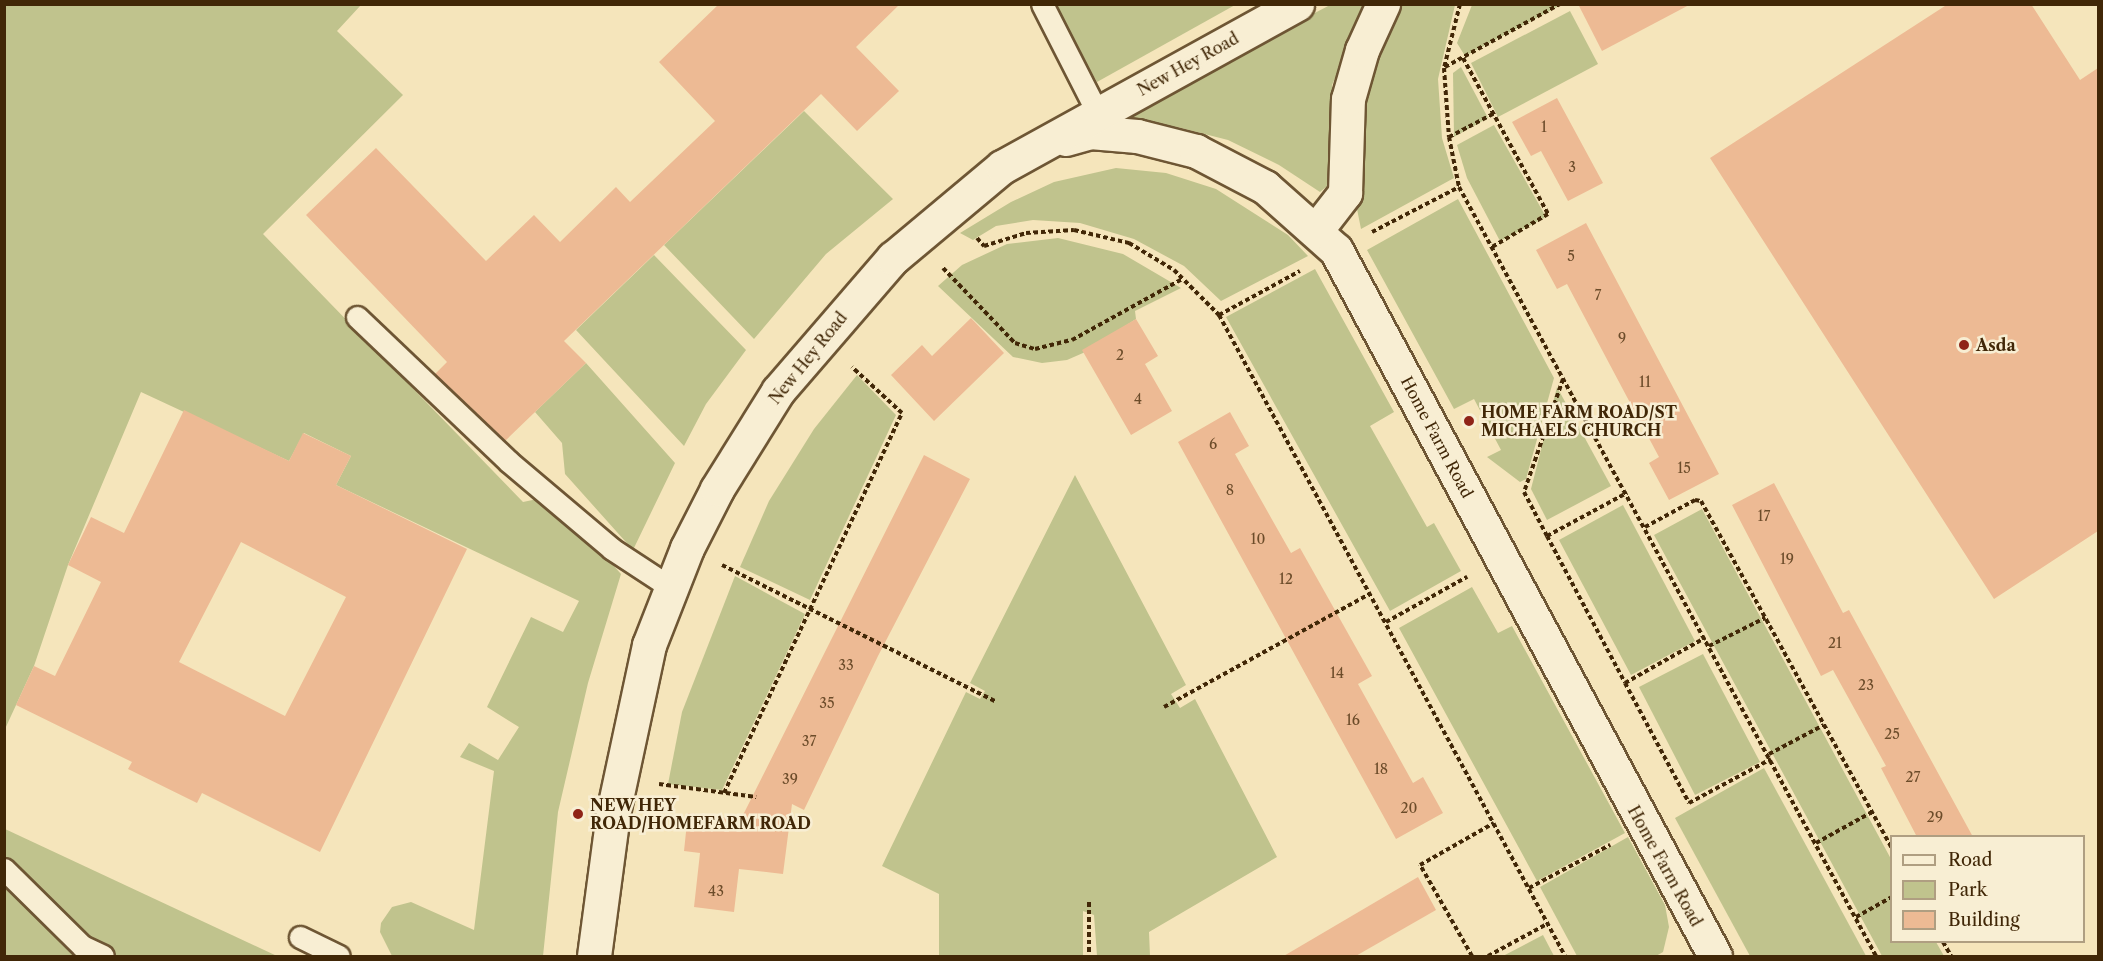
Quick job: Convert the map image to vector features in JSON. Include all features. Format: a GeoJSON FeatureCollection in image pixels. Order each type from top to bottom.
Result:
{"type":"FeatureCollection","features":[{"type":"Feature","properties":{"kind":"street","name":"New Hey Road"},"geometry":{"type":"LineString","coordinates":[[594,957],[617,791],[649,645],[673,589],[687,548],[717,489],[778,392],[821,338],[893,258],[1002,167],[1297,4]]}},
{"type":"Feature","properties":{"kind":"street"},"geometry":{"type":"LineString","coordinates":[[1327,240],[1345,193],[1348,99],[1362,50],[1383,4]]}},
{"type":"Feature","properties":{"kind":"street","name":"Home Farm Road"},"geometry":{"type":"LineString","coordinates":[[1002,167],[1090,132],[1137,136],[1196,151],[1241,172],[1327,240],[1502,557],[1709,954]]}},
{"type":"Feature","properties":{"kind":"lane"},"geometry":{"type":"LineString","coordinates":[[1042,4],[1098,114]]}},
{"type":"Feature","properties":{"kind":"lane"},"geometry":{"type":"LineString","coordinates":[[357,317],[508,461],[612,549],[673,589]]}},
{"type":"Feature","properties":{"kind":"lane"},"geometry":{"type":"LineString","coordinates":[[4,869],[82,946],[103,957]]}},
{"type":"Feature","properties":{"kind":"lane"},"geometry":{"type":"LineString","coordinates":[[300,937],[339,957]]}},
{"type":"Feature","properties":{"kind":"path"},"geometry":{"type":"LineString","coordinates":[[1460,4],[1444,68],[1449,137],[1459,187],[1772,759],[1876,957]]}},
{"type":"Feature","properties":{"kind":"path"},"geometry":{"type":"LineString","coordinates":[[1444,68],[1560,4]]}},
{"type":"Feature","properties":{"kind":"path"},"geometry":{"type":"LineString","coordinates":[[1463,58],[1548,214],[1492,247]]}},
{"type":"Feature","properties":{"kind":"path"},"geometry":{"type":"LineString","coordinates":[[1449,137],[1493,114]]}},
{"type":"Feature","properties":{"kind":"path"},"geometry":{"type":"LineString","coordinates":[[1219,315],[1327,240],[1459,187]]}},
{"type":"Feature","properties":{"kind":"path"},"geometry":{"type":"LineString","coordinates":[[953,208],[984,246],[1026,233],[1074,230],[1129,243],[1182,279],[1219,315],[1371,593],[1565,957]]}},
{"type":"Feature","properties":{"kind":"path"},"geometry":{"type":"LineString","coordinates":[[942,267],[1016,343],[1035,349],[1072,340],[1182,279]]}},
{"type":"Feature","properties":{"kind":"path"},"geometry":{"type":"LineString","coordinates":[[724,794],[808,608],[902,413],[821,338]]}},
{"type":"Feature","properties":{"kind":"path"},"geometry":{"type":"LineString","coordinates":[[1563,377],[1524,492],[1689,803],[1772,759]]}},
{"type":"Feature","properties":{"kind":"path"},"geometry":{"type":"LineString","coordinates":[[1546,536],[1627,493]]}},
{"type":"Feature","properties":{"kind":"path"},"geometry":{"type":"LineString","coordinates":[[1645,527],[1695,500],[1701,501],[1890,844]]}},
{"type":"Feature","properties":{"kind":"path"},"geometry":{"type":"LineString","coordinates":[[687,548],[995,701]]}},
{"type":"Feature","properties":{"kind":"path"},"geometry":{"type":"LineString","coordinates":[[1386,622],[1502,557]]}},
{"type":"Feature","properties":{"kind":"path"},"geometry":{"type":"LineString","coordinates":[[1164,707],[1371,593]]}},
{"type":"Feature","properties":{"kind":"path"},"geometry":{"type":"LineString","coordinates":[[1709,646],[1765,618]]}},
{"type":"Feature","properties":{"kind":"path"},"geometry":{"type":"LineString","coordinates":[[1625,683],[1705,638]]}},
{"type":"Feature","properties":{"kind":"path"},"geometry":{"type":"LineString","coordinates":[[1768,754],[1824,725]]}},
{"type":"Feature","properties":{"kind":"path"},"geometry":{"type":"LineString","coordinates":[[655,783],[756,798]]}},
{"type":"Feature","properties":{"kind":"path"},"geometry":{"type":"LineString","coordinates":[[1816,843],[1872,812]]}},
{"type":"Feature","properties":{"kind":"path"},"geometry":{"type":"LineString","coordinates":[[1472,957],[1420,865],[1494,823]]}},
{"type":"Feature","properties":{"kind":"path"},"geometry":{"type":"LineString","coordinates":[[1529,888],[1644,827]]}},
{"type":"Feature","properties":{"kind":"path"},"geometry":{"type":"LineString","coordinates":[[1856,917],[1890,898]]}},
{"type":"Feature","properties":{"kind":"path"},"geometry":{"type":"LineString","coordinates":[[1089,902],[1089,957]]}},
{"type":"Feature","properties":{"kind":"path"},"geometry":{"type":"LineString","coordinates":[[1488,957],[1547,924]]}},
{"type":"Feature","properties":{"kind":"path"},"geometry":{"type":"LineString","coordinates":[[1944,943],[1951,957]]}},
{"type":"Feature","properties":{"kind":"green space"},"geometry":{"type":"Polygon","coordinates":[[[1472,4],[1561,5],[1465,56],[1457,43],[1472,4]]]}},
{"type":"Feature","properties":{"kind":"green space"},"geometry":{"type":"Polygon","coordinates":[[[5,5],[361,5],[337,31],[403,95],[263,234],[523,502],[552,496],[621,574],[588,683],[558,812],[543,956],[392,956],[380,932],[381,923],[392,907],[411,902],[474,930],[494,771],[460,757],[469,743],[498,760],[519,727],[487,707],[531,617],[563,632],[579,601],[336,485],[351,456],[304,433],[289,461],[141,392],[68,565],[34,666],[5,729],[5,5]]]}},
{"type":"Feature","properties":{"kind":"green space"},"geometry":{"type":"Polygon","coordinates":[[[1053,5],[1235,5],[1097,82],[1053,5]]]}},
{"type":"Feature","properties":{"kind":"green space"},"geometry":{"type":"Polygon","coordinates":[[[1330,5],[1367,5],[1332,85],[1332,182],[1320,192],[1279,165],[1228,140],[1177,127],[1128,122],[1125,113],[1330,5]]]}},
{"type":"Feature","properties":{"kind":"green space"},"geometry":{"type":"Polygon","coordinates":[[[1401,5],[1455,5],[1438,79],[1442,138],[1454,178],[1361,229],[1357,209],[1363,179],[1359,139],[1370,68],[1401,5]]]}},
{"type":"Feature","properties":{"kind":"green space"},"geometry":{"type":"Polygon","coordinates":[[[1570,11],[1598,64],[1498,117],[1471,63],[1570,11]]]}},
{"type":"Feature","properties":{"kind":"green space"},"geometry":{"type":"Polygon","coordinates":[[[1461,67],[1488,118],[1454,137],[1453,73],[1461,67]]]}},
{"type":"Feature","properties":{"kind":"green space"},"geometry":{"type":"Polygon","coordinates":[[[804,111],[893,199],[826,254],[754,339],[664,245],[804,111]]]}},
{"type":"Feature","properties":{"kind":"green space"},"geometry":{"type":"Polygon","coordinates":[[[1494,125],[1546,217],[1500,241],[1467,178],[1457,145],[1494,125]]]}},
{"type":"Feature","properties":{"kind":"green space"},"geometry":{"type":"Polygon","coordinates":[[[1116,168],[1166,173],[1216,189],[1288,235],[1308,256],[1221,301],[1184,266],[1134,239],[1080,223],[1033,220],[996,226],[973,240],[960,233],[1011,202],[1054,182],[1116,168]]]}},
{"type":"Feature","properties":{"kind":"green space"},"geometry":{"type":"Polygon","coordinates":[[[1458,199],[1554,378],[1526,479],[1520,482],[1487,457],[1501,450],[1474,399],[1454,409],[1367,250],[1458,199]]]}},
{"type":"Feature","properties":{"kind":"green space"},"geometry":{"type":"Polygon","coordinates":[[[1058,238],[1123,254],[1181,288],[1135,311],[1136,319],[1083,353],[1067,360],[1042,363],[1013,357],[938,286],[962,265],[1007,244],[1058,238]]]}},
{"type":"Feature","properties":{"kind":"green space"},"geometry":{"type":"Polygon","coordinates":[[[654,255],[746,350],[706,404],[684,446],[576,330],[654,255]]]}},
{"type":"Feature","properties":{"kind":"green space"},"geometry":{"type":"Polygon","coordinates":[[[1315,269],[1394,412],[1370,426],[1427,527],[1434,523],[1461,571],[1390,611],[1226,317],[1315,269]]]}},
{"type":"Feature","properties":{"kind":"green space"},"geometry":{"type":"Polygon","coordinates":[[[586,363],[675,463],[633,550],[565,474],[562,443],[535,412],[586,363]]]}},
{"type":"Feature","properties":{"kind":"green space"},"geometry":{"type":"Polygon","coordinates":[[[857,375],[896,415],[810,600],[740,567],[769,501],[814,429],[857,375]]]}},
{"type":"Feature","properties":{"kind":"green space"},"geometry":{"type":"Polygon","coordinates":[[[1557,387],[1611,486],[1547,520],[1531,489],[1557,387]]]}},
{"type":"Feature","properties":{"kind":"green space"},"geometry":{"type":"Polygon","coordinates":[[[1075,475],[1186,685],[1171,694],[1180,708],[1195,699],[1277,857],[1149,932],[1150,956],[1097,956],[1094,915],[1083,911],[1083,956],[939,956],[939,894],[882,866],[966,692],[980,699],[985,691],[970,683],[1075,475]]]}},
{"type":"Feature","properties":{"kind":"green space"},"geometry":{"type":"Polygon","coordinates":[[[1623,505],[1695,641],[1631,675],[1559,540],[1623,505]]]}},
{"type":"Feature","properties":{"kind":"green space"},"geometry":{"type":"Polygon","coordinates":[[[1702,509],[1890,857],[1890,943],[1937,943],[1944,956],[1882,956],[1654,535],[1702,509]]]}},
{"type":"Feature","properties":{"kind":"green space"},"geometry":{"type":"Polygon","coordinates":[[[735,576],[805,614],[722,790],[668,784],[682,712],[735,576]]]}},
{"type":"Feature","properties":{"kind":"green space"},"geometry":{"type":"Polygon","coordinates":[[[1472,587],[1498,633],[1512,626],[1625,833],[1537,881],[1399,628],[1472,587]]]}},
{"type":"Feature","properties":{"kind":"green space"},"geometry":{"type":"Polygon","coordinates":[[[1703,654],[1760,762],[1695,795],[1639,687],[1703,654]]]}},
{"type":"Feature","properties":{"kind":"green space"},"geometry":{"type":"Polygon","coordinates":[[[1764,768],[1866,956],[1750,956],[1675,818],[1764,768]]]}},
{"type":"Feature","properties":{"kind":"green space"},"geometry":{"type":"Polygon","coordinates":[[[5,829],[277,956],[5,956],[5,829]]]}},
{"type":"Feature","properties":{"kind":"green space"},"geometry":{"type":"Polygon","coordinates":[[[1628,837],[1665,905],[1669,927],[1663,952],[1656,956],[1577,956],[1540,887],[1628,837]]]}},
{"type":"Feature","properties":{"kind":"green space"},"geometry":{"type":"Polygon","coordinates":[[[1543,935],[1554,956],[1503,956],[1543,935]]]}},
{"type":"Feature","properties":{"kind":"building"},"geometry":{"type":"Polygon","coordinates":[[[719,4],[900,4],[856,47],[899,91],[857,131],[821,94],[564,341],[586,363],[505,441],[435,374],[447,362],[306,215],[376,148],[486,261],[534,215],[560,242],[616,187],[630,202],[715,121],[659,62],[719,4]]]}},
{"type":"Feature","properties":{"kind":"building"},"geometry":{"type":"Polygon","coordinates":[[[1578,4],[1691,4],[1602,51],[1578,4]]]}},
{"type":"Feature","properties":{"kind":"building","name":"Asda"},"geometry":{"type":"Polygon","coordinates":[[[1948,4],[2031,4],[2080,80],[2098,68],[2098,531],[1994,599],[1710,158],[1948,4]]]}},
{"type":"Feature","properties":{"kind":"building"},"geometry":{"type":"Polygon","coordinates":[[[1557,98],[1603,183],[1568,201],[1541,151],[1531,156],[1512,122],[1557,98]]]}},
{"type":"Feature","properties":{"kind":"building"},"geometry":{"type":"Polygon","coordinates":[[[1586,223],[1719,474],[1669,500],[1649,463],[1659,457],[1567,284],[1557,289],[1536,250],[1586,223]]]}},
{"type":"Feature","properties":{"kind":"building"},"geometry":{"type":"Polygon","coordinates":[[[971,318],[1004,353],[934,421],[891,375],[922,345],[932,356],[971,318]]]}},
{"type":"Feature","properties":{"kind":"building"},"geometry":{"type":"Polygon","coordinates":[[[1136,319],[1158,356],[1145,364],[1172,411],[1131,435],[1082,350],[1136,319]]]}},
{"type":"Feature","properties":{"kind":"building"},"geometry":{"type":"Polygon","coordinates":[[[184,410],[289,461],[303,433],[351,456],[336,485],[467,549],[320,852],[202,793],[197,803],[128,769],[132,762],[16,705],[34,666],[55,676],[101,582],[68,565],[91,517],[124,533],[184,410]],[[241,542],[179,662],[285,716],[346,597],[241,542]]]}},
{"type":"Feature","properties":{"kind":"building"},"geometry":{"type":"Polygon","coordinates":[[[1230,412],[1249,446],[1235,454],[1291,553],[1300,548],[1372,676],[1358,684],[1413,783],[1423,777],[1443,813],[1396,839],[1178,442],[1230,412]]]}},
{"type":"Feature","properties":{"kind":"building"},"geometry":{"type":"Polygon","coordinates":[[[924,455],[970,479],[878,656],[804,810],[792,804],[783,874],[739,869],[734,912],[694,907],[700,853],[684,851],[688,813],[741,819],[924,455]]]}},
{"type":"Feature","properties":{"kind":"building"},"geometry":{"type":"Polygon","coordinates":[[[1774,483],[1843,613],[1849,610],[1972,835],[1916,835],[1881,768],[1886,766],[1833,670],[1821,676],[1732,505],[1774,483]]]}},
{"type":"Feature","properties":{"kind":"building"},"geometry":{"type":"Polygon","coordinates":[[[1418,877],[1436,910],[1354,957],[1282,957],[1418,877]]]}},
{"type":"Feature","properties":{"kind":"place","name":"Asda"},"geometry":{"type":"Point","coordinates":[1964,345]}},
{"type":"Feature","properties":{"kind":"place","name":"HOME FARM ROAD/ST MICHAELS CHURCH"},"geometry":{"type":"Point","coordinates":[1469,421]}},
{"type":"Feature","properties":{"kind":"place","name":"NEW HEY ROAD/HOMEFARM ROAD"},"geometry":{"type":"Point","coordinates":[578,814]}}]}
